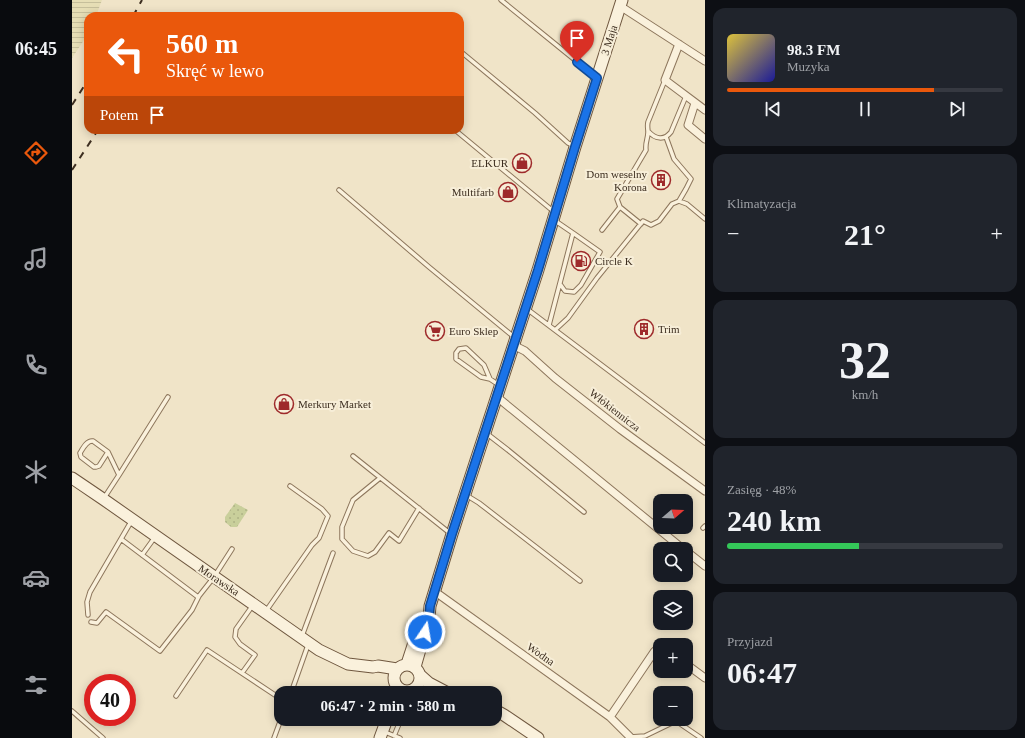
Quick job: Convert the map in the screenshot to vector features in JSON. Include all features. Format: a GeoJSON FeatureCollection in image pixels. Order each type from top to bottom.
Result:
{"type":"FeatureCollection","features":[{"type":"Feature","properties":{"kind":"street","name":"3 Maja"},"geometry":{"type":"LineString","coordinates":[[405,680],[429,618],[430,606],[434,591],[555,216],[575,147],[621,3]]}},
{"type":"Feature","properties":{"kind":"street"},"geometry":{"type":"LineString","coordinates":[[621,3],[678,44],[705,61]]}},
{"type":"Feature","properties":{"kind":"street"},"geometry":{"type":"LineString","coordinates":[[678,44],[665,80],[705,110]]}},
{"type":"Feature","properties":{"kind":"street"},"geometry":{"type":"LineString","coordinates":[[696,103],[688,125],[705,139]]}},
{"type":"Feature","properties":{"kind":"street","name":"Włókiennicza"},"geometry":{"type":"LineString","coordinates":[[514,341],[556,378],[620,429],[705,491]]}},
{"type":"Feature","properties":{"kind":"street"},"geometry":{"type":"LineString","coordinates":[[497,397],[674,542]]}},
{"type":"Feature","properties":{"kind":"street","name":"Morawska"},"geometry":{"type":"LineString","coordinates":[[72,478],[319,650],[348,664],[373,667],[378,666],[405,680],[421,686]]}},
{"type":"Feature","properties":{"kind":"street"},"geometry":{"type":"LineString","coordinates":[[693,557],[705,566]]}},
{"type":"Feature","properties":{"kind":"street","name":"Wodna"},"geometry":{"type":"LineString","coordinates":[[434,591],[610,717],[630,737]]}},
{"type":"Feature","properties":{"kind":"street"},"geometry":{"type":"LineString","coordinates":[[610,717],[653,653]]}},
{"type":"Feature","properties":{"kind":"street"},"geometry":{"type":"LineString","coordinates":[[693,669],[705,678]]}},
{"type":"Feature","properties":{"kind":"street"},"geometry":{"type":"LineString","coordinates":[[502,714],[538,738]]}},
{"type":"Feature","properties":{"kind":"lane"},"geometry":{"type":"LineString","coordinates":[[501,0],[597,78]]}},
{"type":"Feature","properties":{"kind":"lane"},"geometry":{"type":"LineString","coordinates":[[464,54],[535,113],[568,143],[575,147]]}},
{"type":"Feature","properties":{"kind":"lane"},"geometry":{"type":"LineString","coordinates":[[641,224],[620,207],[617,199],[646,150],[645,143],[648,131],[648,122],[665,80]]}},
{"type":"Feature","properties":{"kind":"lane"},"geometry":{"type":"LineString","coordinates":[[648,131],[655,137],[666,137],[671,132],[686,95]]}},
{"type":"Feature","properties":{"kind":"lane"},"geometry":{"type":"LineString","coordinates":[[460,134],[573,233],[600,252],[581,285],[574,292],[565,291],[560,284]]}},
{"type":"Feature","properties":{"kind":"lane"},"geometry":{"type":"LineString","coordinates":[[555,330],[568,318],[597,278],[643,221],[651,225],[659,221],[672,204],[679,201],[686,189],[691,179],[674,159],[666,137]]}},
{"type":"Feature","properties":{"kind":"lane"},"geometry":{"type":"LineString","coordinates":[[339,190],[514,341]]}},
{"type":"Feature","properties":{"kind":"lane"},"geometry":{"type":"LineString","coordinates":[[679,201],[687,204],[705,219]]}},
{"type":"Feature","properties":{"kind":"lane"},"geometry":{"type":"LineString","coordinates":[[602,230],[620,207]]}},
{"type":"Feature","properties":{"kind":"lane"},"geometry":{"type":"LineString","coordinates":[[549,325],[573,233]]}},
{"type":"Feature","properties":{"kind":"lane"},"geometry":{"type":"LineString","coordinates":[[525,307],[705,443]]}},
{"type":"Feature","properties":{"kind":"lane"},"geometry":{"type":"LineString","coordinates":[[490,379],[484,365],[466,348],[460,349],[456,353],[456,359],[481,377],[490,379],[500,386]]}},
{"type":"Feature","properties":{"kind":"lane"},"geometry":{"type":"LineString","coordinates":[[103,499],[168,396]]}},
{"type":"Feature","properties":{"kind":"lane"},"geometry":{"type":"LineString","coordinates":[[485,433],[584,512]]}},
{"type":"Feature","properties":{"kind":"lane"},"geometry":{"type":"LineString","coordinates":[[108,452],[96,467],[80,455],[88,442],[90,440],[93,441],[108,452],[119,475]]}},
{"type":"Feature","properties":{"kind":"lane"},"geometry":{"type":"LineString","coordinates":[[354,456],[452,534]]}},
{"type":"Feature","properties":{"kind":"lane"},"geometry":{"type":"LineString","coordinates":[[380,478],[353,500],[342,527],[342,539],[353,551],[368,556],[375,552],[389,533],[399,541],[419,508]]}},
{"type":"Feature","properties":{"kind":"lane"},"geometry":{"type":"LineString","coordinates":[[265,612],[308,551],[319,538],[328,516],[322,509],[290,486]]}},
{"type":"Feature","properties":{"kind":"lane"},"geometry":{"type":"LineString","coordinates":[[465,494],[580,581]]}},
{"type":"Feature","properties":{"kind":"lane"},"geometry":{"type":"LineString","coordinates":[[88,615],[87,602],[90,592],[132,520]]}},
{"type":"Feature","properties":{"kind":"lane"},"geometry":{"type":"LineString","coordinates":[[142,555],[156,536]]}},
{"type":"Feature","properties":{"kind":"lane"},"geometry":{"type":"LineString","coordinates":[[121,539],[198,597]]}},
{"type":"Feature","properties":{"kind":"lane"},"geometry":{"type":"LineString","coordinates":[[91,622],[97,623],[106,612],[160,651],[192,610],[198,597],[214,577],[232,548]]}},
{"type":"Feature","properties":{"kind":"lane"},"geometry":{"type":"LineString","coordinates":[[293,686],[305,640],[333,553]]}},
{"type":"Feature","properties":{"kind":"lane"},"geometry":{"type":"LineString","coordinates":[[242,673],[255,655],[240,644],[235,637],[236,629],[253,604]]}},
{"type":"Feature","properties":{"kind":"lane"},"geometry":{"type":"LineString","coordinates":[[176,696],[207,650],[274,694]]}},
{"type":"Feature","properties":{"kind":"lane"},"geometry":{"type":"LineString","coordinates":[[72,711],[103,738]]}},
{"type":"Feature","properties":{"kind":"lane"},"geometry":{"type":"LineString","coordinates":[[630,737],[646,736],[676,721],[701,738]]}},
{"type":"Feature","properties":{"kind":"lane"},"geometry":{"type":"LineString","coordinates":[[274,738],[278,726]]}},
{"type":"Feature","properties":{"kind":"lane"},"geometry":{"type":"LineString","coordinates":[[394,736],[398,726]]}},
{"type":"Feature","properties":{"kind":"lane"},"geometry":{"type":"LineString","coordinates":[[381,734],[400,738]]}},
{"type":"Feature","properties":{"kind":"shaded area"},"geometry":{"type":"Polygon","coordinates":[[[72,0],[102,0],[98,12],[84,12],[84,40],[72,58],[72,0]]]}},
{"type":"Feature","properties":{"kind":"green space"},"geometry":{"type":"Polygon","coordinates":[[[235,503],[248,510],[237,527],[231,527],[225,522],[225,517],[235,503]]]}},
{"type":"Feature","properties":{"kind":"railway"},"geometry":{"type":"LineString","coordinates":[[135,12],[142,0]]}},
{"type":"Feature","properties":{"kind":"railway"},"geometry":{"type":"LineString","coordinates":[[72,105],[84,86]]}},
{"type":"Feature","properties":{"kind":"railway"},"geometry":{"type":"LineString","coordinates":[[72,170],[95,134]]}},
{"type":"Feature","properties":{"kind":"place","name":"ELKUR"},"geometry":{"type":"Point","coordinates":[522,163]}},
{"type":"Feature","properties":{"kind":"place","name":"Dom weselny Korona"},"geometry":{"type":"Point","coordinates":[661,180]}},
{"type":"Feature","properties":{"kind":"place","name":"Multifarb"},"geometry":{"type":"Point","coordinates":[508,192]}},
{"type":"Feature","properties":{"kind":"place","name":"Circle K"},"geometry":{"type":"Point","coordinates":[581,261]}},
{"type":"Feature","properties":{"kind":"place","name":"Trim"},"geometry":{"type":"Point","coordinates":[644,329]}},
{"type":"Feature","properties":{"kind":"place","name":"Euro Sklep"},"geometry":{"type":"Point","coordinates":[435,331]}},
{"type":"Feature","properties":{"kind":"place","name":"Merkury Market"},"geometry":{"type":"Point","coordinates":[284,404]}},
{"type":"Feature","properties":{"kind":"route"},"geometry":{"type":"LineString","coordinates":[[425,632],[429,618],[430,606],[452,534],[538,270],[597,78],[577,62]]}}]}
